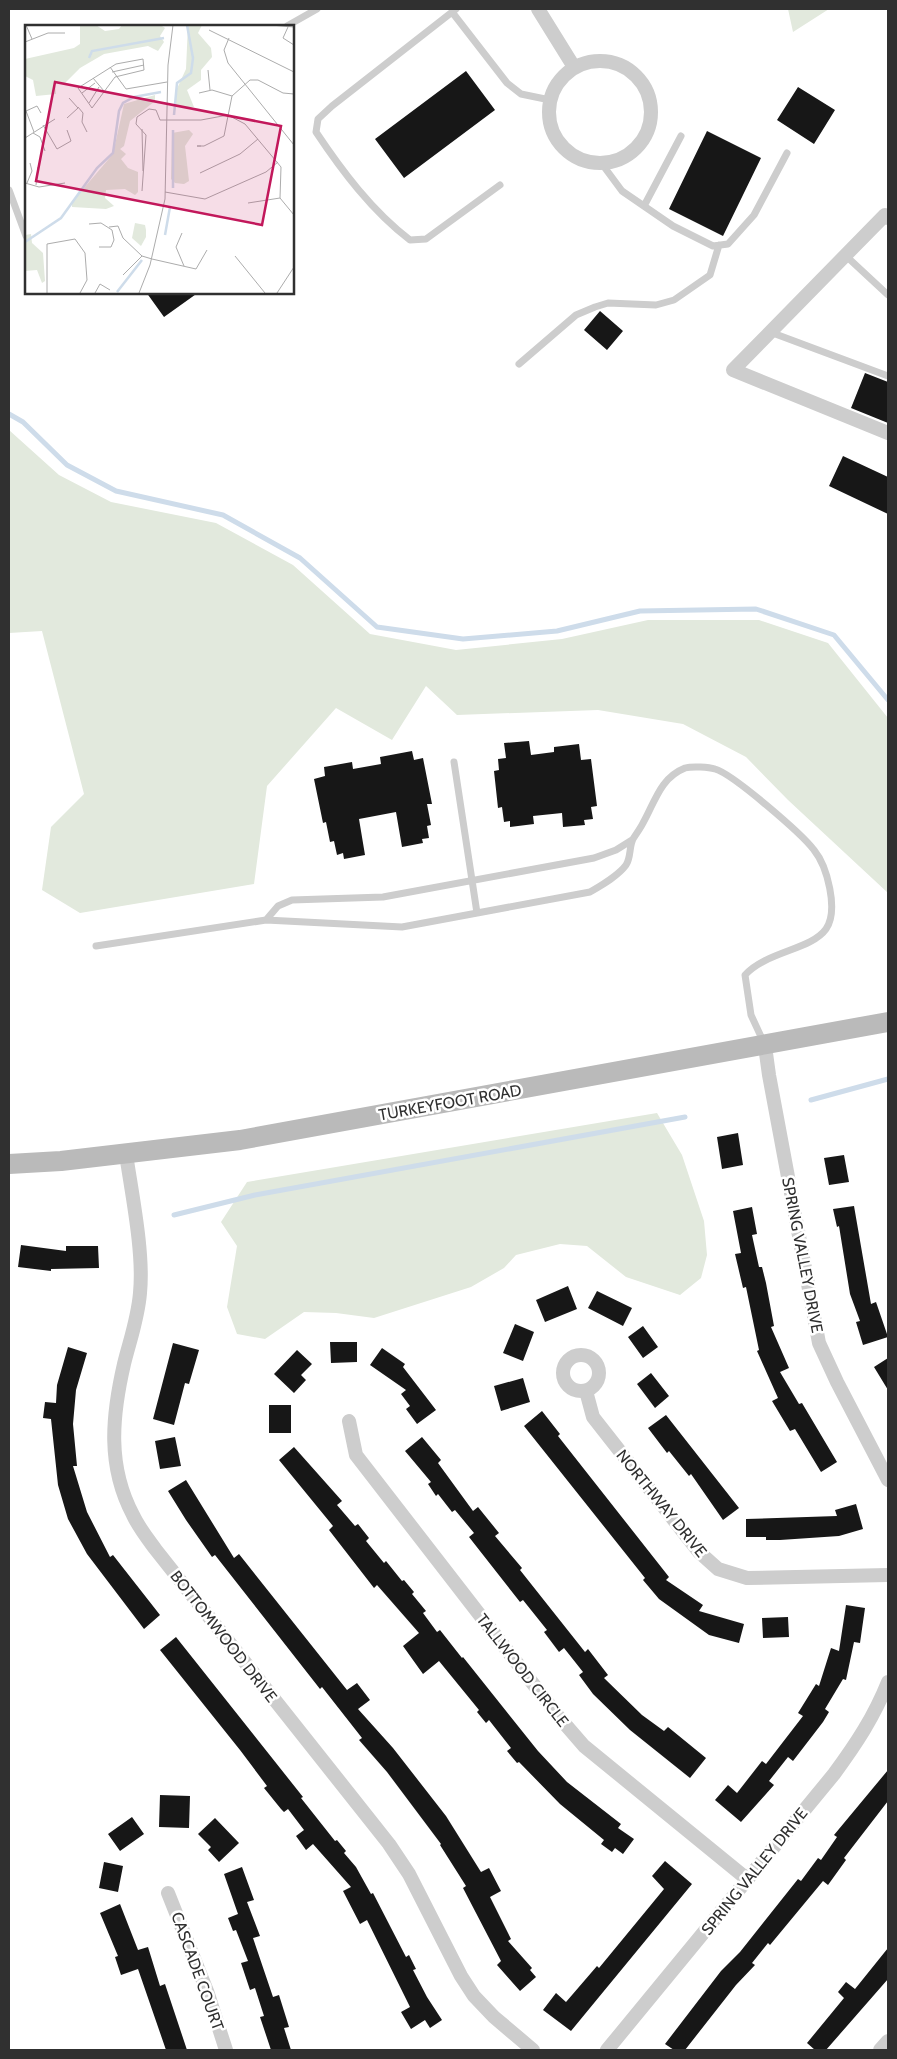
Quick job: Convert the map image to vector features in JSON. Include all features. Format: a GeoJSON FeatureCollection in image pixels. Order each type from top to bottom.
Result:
{"type":"FeatureCollection","features":[{"type":"Feature","properties":{"kind":"main road","name":"TURKEYFOOT ROAD"},"geometry":{"type":"LineString","coordinates":[[9,1164],[126,1154],[240,1140],[765,1046],[888,1022]]}},
{"type":"Feature","properties":{"kind":"street"},"geometry":{"type":"LineString","coordinates":[[538,9],[574,67]]}},
{"type":"Feature","properties":{"kind":"street"},"geometry":{"type":"LineString","coordinates":[[607,60],[623,65],[637,75],[647,89],[652,106],[651,123],[645,138],[634,152],[619,160],[602,164],[587,162],[572,155],[561,145],[552,131],[549,116],[550,100],[555,87],[574,67],[590,61],[607,60]]}},
{"type":"Feature","properties":{"kind":"street"},"geometry":{"type":"LineString","coordinates":[[888,218],[886,215],[732,370],[888,433]]}},
{"type":"Feature","properties":{"kind":"street","name":"SPRING VALLEY DRIVE"},"geometry":{"type":"LineString","coordinates":[[765,1046],[774,1104],[820,1343],[837,1382],[888,1480]]}},
{"type":"Feature","properties":{"kind":"street","name":"BOTTOMWOOD DRIVE"},"geometry":{"type":"LineString","coordinates":[[126,1154],[140,1268],[140,1293],[136,1325],[125,1363],[113,1418],[113,1446],[121,1485],[133,1515],[156,1550],[389,1844],[409,1874],[461,1976],[474,1996],[494,2017],[534,2050]]}},
{"type":"Feature","properties":{"kind":"street","name":"NORTHWAY DRIVE"},"geometry":{"type":"LineString","coordinates":[[586,1391],[593,1417],[698,1552],[718,1569],[747,1578],[888,1575]]}},
{"type":"Feature","properties":{"kind":"street","name":"TALLWOOD CIRCLE"},"geometry":{"type":"LineString","coordinates":[[349,1421],[356,1455],[558,1716],[584,1746],[747,1880]]}},
{"type":"Feature","properties":{"kind":"street","name":"SPRING VALLEY DRIVE"},"geometry":{"type":"LineString","coordinates":[[607,2050],[860,1739],[875,1714],[888,1682]]}},
{"type":"Feature","properties":{"kind":"street","name":"CASCADE COURT"},"geometry":{"type":"LineString","coordinates":[[168,1892],[207,1991],[226,2050]]}},
{"type":"Feature","properties":{"kind":"street"},"geometry":{"type":"LineString","coordinates":[[880,2050],[888,2041]]}},
{"type":"Feature","properties":{"kind":"lane"},"geometry":{"type":"LineString","coordinates":[[289,25],[317,9]]}},
{"type":"Feature","properties":{"kind":"lane"},"geometry":{"type":"LineString","coordinates":[[500,185],[426,239],[410,240],[389,224],[334,159],[316,132],[318,119],[454,10],[507,83],[521,94],[550,100]]}},
{"type":"Feature","properties":{"kind":"lane"},"geometry":{"type":"LineString","coordinates":[[644,206],[681,136]]}},
{"type":"Feature","properties":{"kind":"lane"},"geometry":{"type":"LineString","coordinates":[[602,164],[622,191],[673,226],[712,246],[728,244],[754,215],[787,153]]}},
{"type":"Feature","properties":{"kind":"lane"},"geometry":{"type":"LineString","coordinates":[[9,190],[25,233]]}},
{"type":"Feature","properties":{"kind":"lane"},"geometry":{"type":"LineString","coordinates":[[519,364],[576,315],[595,307],[608,304],[656,305],[674,300],[710,275],[719,245]]}},
{"type":"Feature","properties":{"kind":"lane"},"geometry":{"type":"LineString","coordinates":[[846,256],[888,295]]}},
{"type":"Feature","properties":{"kind":"lane"},"geometry":{"type":"LineString","coordinates":[[770,332],[888,376]]}},
{"type":"Feature","properties":{"kind":"lane"},"geometry":{"type":"LineString","coordinates":[[454,762],[477,913]]}},
{"type":"Feature","properties":{"kind":"lane"},"geometry":{"type":"LineString","coordinates":[[96,946],[266,920],[402,927],[590,892],[627,864],[632,840],[643,823],[656,793],[670,777],[687,768],[715,768],[730,776],[795,830],[815,850],[826,871],[831,893],[831,915],[826,929],[812,941],[761,962],[745,975],[751,1015],[765,1046]]}},
{"type":"Feature","properties":{"kind":"lane"},"geometry":{"type":"LineString","coordinates":[[266,920],[278,906],[292,900],[384,897],[472,882],[594,858],[616,850],[632,840]]}},
{"type":"Feature","properties":{"kind":"shaded area"},"geometry":{"type":"Polygon","coordinates":[[[788,9],[829,9],[793,32],[788,9]]]}},
{"type":"Feature","properties":{"kind":"shaded area"},"geometry":{"type":"Polygon","coordinates":[[[9,430],[59,475],[111,502],[216,523],[293,565],[370,634],[456,650],[562,639],[648,620],[759,620],[828,643],[888,718],[888,893],[788,800],[746,757],[683,724],[598,710],[457,715],[426,686],[392,740],[336,708],[267,786],[254,884],[80,913],[42,890],[51,827],[84,794],[42,631],[9,633],[9,430]]]}},
{"type":"Feature","properties":{"kind":"shaded area"},"geometry":{"type":"Polygon","coordinates":[[[657,1113],[682,1155],[704,1221],[707,1255],[701,1278],[680,1295],[626,1277],[587,1246],[560,1244],[516,1255],[504,1268],[471,1287],[374,1318],[336,1313],[304,1312],[265,1339],[237,1334],[227,1307],[237,1246],[221,1222],[247,1182],[657,1113]]]}},
{"type":"Feature","properties":{"kind":"building"},"geometry":{"type":"Polygon","coordinates":[[[466,71],[495,110],[404,178],[375,139],[466,71]]]}},
{"type":"Feature","properties":{"kind":"building"},"geometry":{"type":"Polygon","coordinates":[[[798,87],[835,110],[814,144],[777,120],[798,87]]]}},
{"type":"Feature","properties":{"kind":"building"},"geometry":{"type":"Polygon","coordinates":[[[707,131],[761,158],[723,236],[669,209],[707,131]]]}},
{"type":"Feature","properties":{"kind":"building"},"geometry":{"type":"Polygon","coordinates":[[[147,294],[196,294],[164,317],[147,294]]]}},
{"type":"Feature","properties":{"kind":"building"},"geometry":{"type":"Polygon","coordinates":[[[600,311],[623,331],[607,350],[584,330],[600,311]]]}},
{"type":"Feature","properties":{"kind":"building"},"geometry":{"type":"Polygon","coordinates":[[[865,373],[888,382],[888,423],[851,408],[865,373]]]}},
{"type":"Feature","properties":{"kind":"building"},"geometry":{"type":"Polygon","coordinates":[[[843,456],[888,477],[888,514],[829,486],[843,456]]]}},
{"type":"Feature","properties":{"kind":"building"},"geometry":{"type":"Polygon","coordinates":[[[529,741],[531,755],[554,752],[554,747],[579,744],[581,760],[591,759],[597,806],[591,807],[593,819],[584,820],[585,825],[563,827],[562,813],[533,816],[534,824],[510,827],[510,821],[504,822],[502,807],[498,808],[494,771],[499,770],[498,759],[506,758],[504,743],[529,741]]]}},
{"type":"Feature","properties":{"kind":"building"},"geometry":{"type":"Polygon","coordinates":[[[412,751],[414,760],[423,758],[432,804],[427,804],[431,825],[427,826],[429,838],[422,839],[423,843],[402,847],[396,812],[359,819],[365,855],[344,859],[343,853],[337,855],[334,841],[330,842],[326,822],[323,823],[314,779],[325,776],[324,767],[352,762],[353,769],[381,764],[380,757],[412,751]]]}},
{"type":"Feature","properties":{"kind":"building"},"geometry":{"type":"Polygon","coordinates":[[[738,1133],[743,1165],[722,1169],[717,1137],[738,1133]]]}},
{"type":"Feature","properties":{"kind":"building"},"geometry":{"type":"Polygon","coordinates":[[[844,1155],[849,1182],[829,1185],[824,1158],[844,1155]]]}},
{"type":"Feature","properties":{"kind":"building"},"geometry":{"type":"Polygon","coordinates":[[[854,1206],[871,1304],[876,1302],[888,1337],[863,1345],[856,1322],[860,1321],[850,1294],[839,1226],[837,1227],[833,1209],[854,1206]]]}},
{"type":"Feature","properties":{"kind":"building"},"geometry":{"type":"Polygon","coordinates":[[[752,1207],[757,1234],[752,1235],[759,1267],[762,1267],[766,1283],[774,1326],[771,1327],[789,1368],[780,1372],[799,1404],[802,1403],[837,1462],[821,1472],[795,1429],[790,1431],[772,1401],[778,1398],[757,1351],[759,1350],[746,1287],[743,1288],[735,1254],[741,1253],[733,1211],[752,1207]]]}},
{"type":"Feature","properties":{"kind":"building"},"geometry":{"type":"Polygon","coordinates":[[[21,1245],[66,1251],[66,1246],[98,1246],[99,1268],[51,1269],[51,1271],[18,1267],[21,1245]]]}},
{"type":"Feature","properties":{"kind":"building"},"geometry":{"type":"Polygon","coordinates":[[[568,1286],[577,1309],[545,1322],[536,1300],[568,1286]]]}},
{"type":"Feature","properties":{"kind":"building"},"geometry":{"type":"Polygon","coordinates":[[[597,1291],[632,1308],[623,1326],[588,1308],[597,1291]]]}},
{"type":"Feature","properties":{"kind":"building"},"geometry":{"type":"Polygon","coordinates":[[[515,1324],[534,1332],[523,1361],[503,1353],[515,1324]]]}},
{"type":"Feature","properties":{"kind":"building"},"geometry":{"type":"Polygon","coordinates":[[[643,1326],[658,1347],[643,1358],[628,1337],[643,1326]]]}},
{"type":"Feature","properties":{"kind":"building"},"geometry":{"type":"Polygon","coordinates":[[[330,1342],[357,1342],[357,1362],[331,1363],[330,1342]]]}},
{"type":"Feature","properties":{"kind":"building"},"geometry":{"type":"Polygon","coordinates":[[[173,1343],[199,1350],[189,1384],[185,1383],[174,1425],[153,1419],[173,1343]]]}},
{"type":"Feature","properties":{"kind":"building"},"geometry":{"type":"Polygon","coordinates":[[[68,1347],[87,1353],[76,1390],[73,1424],[77,1466],[73,1466],[87,1512],[110,1557],[113,1555],[160,1615],[144,1629],[87,1554],[68,1519],[58,1485],[51,1419],[43,1418],[45,1402],[56,1403],[57,1385],[68,1347]]]}},
{"type":"Feature","properties":{"kind":"building"},"geometry":{"type":"Polygon","coordinates":[[[382,1348],[405,1364],[403,1367],[436,1410],[417,1424],[406,1409],[410,1406],[401,1394],[406,1390],[370,1365],[382,1348]]]}},
{"type":"Feature","properties":{"kind":"building"},"geometry":{"type":"Polygon","coordinates":[[[297,1350],[312,1364],[301,1375],[306,1380],[294,1393],[274,1374],[297,1350]]]}},
{"type":"Feature","properties":{"kind":"building"},"geometry":{"type":"Polygon","coordinates":[[[888,1358],[888,1390],[874,1367],[888,1358]]]}},
{"type":"Feature","properties":{"kind":"building"},"geometry":{"type":"Polygon","coordinates":[[[651,1373],[669,1396],[655,1408],[637,1384],[651,1373]]]}},
{"type":"Feature","properties":{"kind":"building"},"geometry":{"type":"Polygon","coordinates":[[[523,1378],[530,1402],[501,1411],[494,1386],[523,1378]]]}},
{"type":"Feature","properties":{"kind":"building"},"geometry":{"type":"Polygon","coordinates":[[[269,1405],[291,1405],[291,1433],[269,1433],[269,1405]]]}},
{"type":"Feature","properties":{"kind":"building"},"geometry":{"type":"Polygon","coordinates":[[[542,1411],[560,1434],[558,1436],[669,1577],[666,1580],[703,1605],[699,1611],[744,1624],[739,1643],[709,1635],[659,1599],[643,1580],[645,1578],[524,1426],[542,1411]]]}},
{"type":"Feature","properties":{"kind":"building"},"geometry":{"type":"Polygon","coordinates":[[[666,1415],[739,1508],[723,1520],[691,1474],[689,1476],[669,1451],[667,1453],[648,1428],[666,1415]]]}},
{"type":"Feature","properties":{"kind":"building"},"geometry":{"type":"Polygon","coordinates":[[[175,1437],[181,1466],[160,1469],[155,1441],[175,1437]]]}},
{"type":"Feature","properties":{"kind":"building"},"geometry":{"type":"Polygon","coordinates":[[[422,1437],[441,1460],[438,1463],[473,1511],[478,1507],[499,1533],[495,1536],[522,1568],[520,1570],[585,1652],[588,1649],[608,1675],[604,1678],[642,1715],[664,1731],[668,1727],[706,1758],[690,1778],[630,1730],[593,1694],[579,1675],[583,1672],[564,1648],[559,1652],[544,1632],[547,1630],[523,1600],[520,1602],[469,1537],[474,1533],[455,1510],[452,1512],[438,1494],[436,1496],[428,1484],[431,1482],[405,1451],[422,1437]]]}},
{"type":"Feature","properties":{"kind":"building"},"geometry":{"type":"Polygon","coordinates":[[[294,1447],[342,1501],[337,1505],[355,1526],[358,1524],[369,1538],[366,1541],[384,1563],[386,1561],[402,1581],[404,1580],[414,1592],[412,1594],[426,1611],[423,1613],[437,1632],[440,1630],[463,1657],[538,1751],[567,1782],[621,1824],[618,1828],[634,1839],[623,1854],[615,1848],[612,1852],[601,1844],[604,1840],[560,1804],[519,1762],[517,1763],[507,1751],[511,1748],[489,1720],[486,1723],[477,1712],[479,1710],[439,1661],[423,1674],[403,1646],[419,1633],[377,1585],[374,1588],[329,1530],[333,1526],[279,1460],[294,1447]]]}},
{"type":"Feature","properties":{"kind":"building"},"geometry":{"type":"Polygon","coordinates":[[[186,1480],[234,1558],[239,1554],[347,1690],[357,1683],[370,1700],[358,1709],[393,1748],[446,1816],[481,1872],[489,1868],[501,1891],[490,1897],[511,1939],[508,1941],[532,1968],[530,1970],[536,1977],[520,1991],[497,1965],[501,1961],[463,1888],[466,1886],[441,1844],[387,1772],[359,1740],[362,1738],[322,1687],[320,1689],[215,1555],[212,1557],[186,1520],[168,1491],[186,1480]]]}},
{"type":"Feature","properties":{"kind":"building"},"geometry":{"type":"Polygon","coordinates":[[[856,1504],[863,1529],[839,1536],[780,1540],[766,1540],[766,1537],[746,1537],[746,1519],[837,1516],[835,1510],[856,1504]]]}},
{"type":"Feature","properties":{"kind":"building"},"geometry":{"type":"Polygon","coordinates":[[[846,1605],[865,1608],[860,1643],[854,1642],[846,1680],[843,1679],[825,1709],[829,1712],[823,1722],[793,1761],[788,1757],[769,1781],[774,1785],[741,1822],[715,1800],[728,1785],[737,1793],[762,1761],[766,1764],[803,1716],[798,1713],[816,1684],[819,1686],[831,1648],[839,1651],[846,1605]]]}},
{"type":"Feature","properties":{"kind":"building"},"geometry":{"type":"Polygon","coordinates":[[[788,1617],[789,1637],[763,1638],[762,1618],[788,1617]]]}},
{"type":"Feature","properties":{"kind":"building"},"geometry":{"type":"Polygon","coordinates":[[[176,1637],[303,1797],[301,1798],[335,1841],[337,1840],[346,1851],[344,1853],[356,1867],[371,1894],[373,1893],[406,1957],[409,1955],[416,1969],[413,1970],[442,2020],[430,2028],[425,2020],[411,2029],[401,2012],[410,2007],[367,1920],[360,1924],[343,1891],[351,1887],[313,1844],[306,1850],[296,1836],[304,1830],[288,1809],[284,1812],[264,1788],[267,1786],[240,1750],[160,1650],[176,1637]]]}},
{"type":"Feature","properties":{"kind":"building"},"geometry":{"type":"Polygon","coordinates":[[[888,1770],[888,1801],[844,1858],[846,1860],[828,1885],[823,1881],[770,1945],[768,1943],[752,1963],[755,1965],[736,1985],[685,2050],[674,2050],[665,2044],[721,1971],[740,1952],[798,1879],[801,1881],[818,1858],[821,1860],[837,1837],[834,1835],[888,1770]]]}},
{"type":"Feature","properties":{"kind":"building"},"geometry":{"type":"Polygon","coordinates":[[[160,1795],[190,1796],[189,1828],[159,1827],[160,1795]]]}},
{"type":"Feature","properties":{"kind":"building"},"geometry":{"type":"Polygon","coordinates":[[[132,1817],[144,1834],[120,1851],[108,1834],[132,1817]]]}},
{"type":"Feature","properties":{"kind":"building"},"geometry":{"type":"Polygon","coordinates":[[[215,1818],[239,1843],[219,1862],[208,1850],[211,1847],[198,1834],[215,1818]]]}},
{"type":"Feature","properties":{"kind":"building"},"geometry":{"type":"Polygon","coordinates":[[[665,1861],[692,1884],[571,2031],[543,2010],[556,1993],[566,2002],[597,1966],[599,1968],[664,1889],[652,1876],[665,1861]]]}},
{"type":"Feature","properties":{"kind":"building"},"geometry":{"type":"Polygon","coordinates":[[[104,1862],[123,1866],[118,1892],[99,1888],[104,1862]]]}},
{"type":"Feature","properties":{"kind":"building"},"geometry":{"type":"Polygon","coordinates":[[[242,1867],[254,1900],[247,1902],[260,1936],[253,1938],[273,1997],[279,1995],[289,2027],[284,2028],[291,2050],[271,2050],[260,2017],[264,2016],[255,1988],[250,1990],[241,1963],[248,1961],[236,1930],[233,1931],[228,1918],[238,1914],[224,1874],[242,1867]]]}},
{"type":"Feature","properties":{"kind":"building"},"geometry":{"type":"Polygon","coordinates":[[[120,1904],[138,1950],[148,1947],[160,1986],[165,1984],[187,2050],[166,2050],[138,1969],[121,1975],[115,1957],[118,1956],[100,1913],[120,1904]]]}},
{"type":"Feature","properties":{"kind":"building"},"geometry":{"type":"Polygon","coordinates":[[[888,1948],[888,1979],[826,2050],[815,2050],[807,2043],[844,1998],[838,1992],[846,1982],[855,1989],[888,1948]]]}},
{"type":"Feature","properties":{"kind":"waterway"},"geometry":{"type":"LineString","coordinates":[[9,414],[23,422],[67,465],[116,491],[223,515],[300,558],[377,627],[463,639],[557,631],[640,611],[756,609],[834,635],[888,700]]}},
{"type":"Feature","properties":{"kind":"waterway"},"geometry":{"type":"LineString","coordinates":[[811,1100],[888,1079]]}},
{"type":"Feature","properties":{"kind":"waterway"},"geometry":{"type":"LineString","coordinates":[[174,1215],[255,1195],[685,1117]]}}]}
